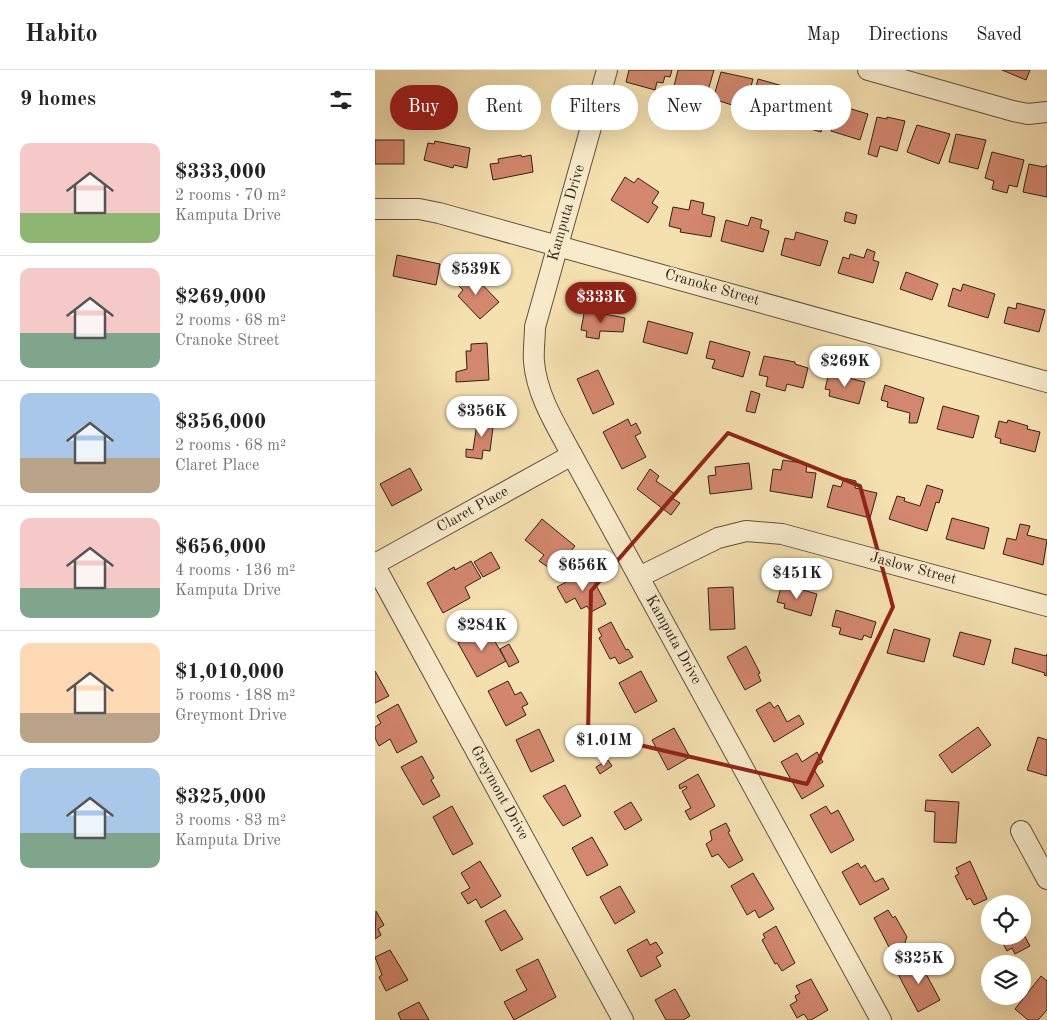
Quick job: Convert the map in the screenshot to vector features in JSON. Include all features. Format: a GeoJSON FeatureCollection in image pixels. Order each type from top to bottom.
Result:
{"type":"FeatureCollection","features":[{"type":"Feature","properties":{"kind":"street","name":"Kamputa Drive"},"geometry":{"type":"LineString","coordinates":[[607,70],[535,327],[534,360],[542,398],[881,1020]]}},
{"type":"Feature","properties":{"kind":"street"},"geometry":{"type":"LineString","coordinates":[[868,70],[1013,111],[1028,114],[1047,112]]}},
{"type":"Feature","properties":{"kind":"street","name":"Cranoke Street"},"geometry":{"type":"LineString","coordinates":[[375,209],[419,209],[439,213],[1047,382]]}},
{"type":"Feature","properties":{"kind":"street","name":"Claret Place"},"geometry":{"type":"LineString","coordinates":[[375,565],[572,455]]}},
{"type":"Feature","properties":{"kind":"street","name":"Jaslow Street"},"geometry":{"type":"LineString","coordinates":[[639,577],[718,538],[746,531],[782,534],[1047,606]]}},
{"type":"Feature","properties":{"kind":"street","name":"Greymont Drive"},"geometry":{"type":"LineString","coordinates":[[375,565],[623,1020]]}},
{"type":"Feature","properties":{"kind":"street"},"geometry":{"type":"LineString","coordinates":[[1021,831],[1047,880]]}},
{"type":"Feature","properties":{"kind":"highlighted area"},"geometry":{"type":"Polygon","coordinates":[[[728,433],[860,486],[893,607],[807,784],[588,733],[591,591],[728,433]]]}},
{"type":"Feature","properties":{"kind":"building"},"geometry":{"type":"Polygon","coordinates":[[[629,70],[672,70],[670,77],[665,76],[663,83],[657,82],[656,85],[648,85],[648,88],[626,82],[629,70]]]}},
{"type":"Feature","properties":{"kind":"building"},"geometry":{"type":"Polygon","coordinates":[[[678,70],[714,70],[710,85],[674,85],[678,70]]]}},
{"type":"Feature","properties":{"kind":"building"},"geometry":{"type":"Polygon","coordinates":[[[1002,70],[1030,70],[1026,80],[1002,70]]]}},
{"type":"Feature","properties":{"kind":"building"},"geometry":{"type":"Polygon","coordinates":[[[721,72],[753,79],[751,85],[731,85],[731,105],[721,102],[721,85],[717,85],[721,72]]]}},
{"type":"Feature","properties":{"kind":"building"},"geometry":{"type":"Polygon","coordinates":[[[758,79],[779,85],[756,85],[758,79]]]}},
{"type":"Feature","properties":{"kind":"building"},"geometry":{"type":"Polygon","coordinates":[[[851,109],[868,114],[860,140],[831,131],[851,130],[851,109]]]}},
{"type":"Feature","properties":{"kind":"building"},"geometry":{"type":"Polygon","coordinates":[[[877,117],[905,121],[897,151],[880,146],[877,157],[868,154],[877,117]]]}},
{"type":"Feature","properties":{"kind":"building"},"geometry":{"type":"Polygon","coordinates":[[[917,125],[950,134],[939,164],[907,152],[917,125]]]}},
{"type":"Feature","properties":{"kind":"building"},"geometry":{"type":"Polygon","coordinates":[[[956,134],[986,140],[978,169],[949,162],[956,134]]]}},
{"type":"Feature","properties":{"kind":"building"},"geometry":{"type":"Polygon","coordinates":[[[375,140],[404,140],[404,164],[375,164],[375,140]]]}},
{"type":"Feature","properties":{"kind":"building"},"geometry":{"type":"Polygon","coordinates":[[[435,141],[470,148],[467,168],[454,165],[453,168],[424,160],[428,143],[434,144],[435,141]]]}},
{"type":"Feature","properties":{"kind":"building"},"geometry":{"type":"Polygon","coordinates":[[[992,152],[1024,160],[1017,187],[1009,185],[1007,193],[992,189],[994,181],[985,178],[992,152]]]}},
{"type":"Feature","properties":{"kind":"building"},"geometry":{"type":"Polygon","coordinates":[[[521,155],[522,157],[531,155],[533,172],[493,180],[490,164],[499,163],[498,159],[521,155]]]}},
{"type":"Feature","properties":{"kind":"building"},"geometry":{"type":"Polygon","coordinates":[[[1029,164],[1044,167],[1047,165],[1047,197],[1023,192],[1029,164]]]}},
{"type":"Feature","properties":{"kind":"building"},"geometry":{"type":"Polygon","coordinates":[[[625,177],[634,183],[638,178],[659,192],[652,203],[658,207],[648,223],[611,200],[625,177]]]}},
{"type":"Feature","properties":{"kind":"building"},"geometry":{"type":"Polygon","coordinates":[[[691,200],[704,203],[702,214],[715,217],[711,237],[680,232],[681,229],[669,226],[673,207],[689,210],[691,200]]]}},
{"type":"Feature","properties":{"kind":"building"},"geometry":{"type":"Polygon","coordinates":[[[846,212],[857,215],[855,224],[844,221],[846,212]]]}},
{"type":"Feature","properties":{"kind":"building"},"geometry":{"type":"Polygon","coordinates":[[[751,217],[762,220],[760,228],[769,231],[763,252],[721,241],[726,220],[748,226],[751,217]]]}},
{"type":"Feature","properties":{"kind":"building"},"geometry":{"type":"Polygon","coordinates":[[[796,232],[828,241],[820,266],[781,255],[785,238],[794,240],[796,232]]]}},
{"type":"Feature","properties":{"kind":"building"},"geometry":{"type":"Polygon","coordinates":[[[867,249],[875,252],[873,260],[879,262],[873,283],[838,273],[843,257],[849,259],[850,254],[864,258],[867,249]]]}},
{"type":"Feature","properties":{"kind":"building"},"geometry":{"type":"Polygon","coordinates":[[[397,255],[440,264],[436,285],[393,276],[397,255]]]}},
{"type":"Feature","properties":{"kind":"building"},"geometry":{"type":"Polygon","coordinates":[[[470,272],[499,302],[480,319],[458,296],[463,290],[457,284],[470,272]]]}},
{"type":"Feature","properties":{"kind":"building"},"geometry":{"type":"Polygon","coordinates":[[[906,272],[938,284],[932,300],[900,289],[906,272]]]}},
{"type":"Feature","properties":{"kind":"building"},"geometry":{"type":"Polygon","coordinates":[[[963,284],[995,294],[988,318],[948,306],[953,288],[961,291],[963,284]]]}},
{"type":"Feature","properties":{"kind":"building"},"geometry":{"type":"Polygon","coordinates":[[[1017,303],[1045,310],[1039,332],[1004,323],[1008,307],[1016,309],[1017,303]]]}},
{"type":"Feature","properties":{"kind":"building"},"geometry":{"type":"Polygon","coordinates":[[[585,308],[594,310],[594,312],[625,318],[623,332],[600,331],[599,339],[586,337],[587,331],[581,330],[585,308]]]}},
{"type":"Feature","properties":{"kind":"building"},"geometry":{"type":"Polygon","coordinates":[[[648,321],[693,333],[687,354],[643,342],[648,321]]]}},
{"type":"Feature","properties":{"kind":"building"},"geometry":{"type":"Polygon","coordinates":[[[710,341],[750,352],[743,377],[712,368],[715,360],[706,358],[710,341]]]}},
{"type":"Feature","properties":{"kind":"building"},"geometry":{"type":"Polygon","coordinates":[[[487,343],[489,380],[456,382],[456,372],[467,369],[466,351],[471,351],[471,344],[487,343]]]}},
{"type":"Feature","properties":{"kind":"building"},"geometry":{"type":"Polygon","coordinates":[[[764,356],[795,362],[795,364],[808,368],[803,388],[787,384],[785,391],[766,386],[768,377],[759,375],[764,356]]]}},
{"type":"Feature","properties":{"kind":"building"},"geometry":{"type":"Polygon","coordinates":[[[598,370],[614,404],[593,414],[577,379],[598,370]]]}},
{"type":"Feature","properties":{"kind":"building"},"geometry":{"type":"Polygon","coordinates":[[[829,373],[865,382],[859,404],[829,396],[830,390],[825,389],[829,373]]]}},
{"type":"Feature","properties":{"kind":"building"},"geometry":{"type":"Polygon","coordinates":[[[885,385],[924,398],[917,423],[909,423],[910,413],[887,407],[888,402],[881,400],[885,385]]]}},
{"type":"Feature","properties":{"kind":"building"},"geometry":{"type":"Polygon","coordinates":[[[751,391],[760,394],[755,413],[746,411],[751,391]]]}},
{"type":"Feature","properties":{"kind":"building"},"geometry":{"type":"Polygon","coordinates":[[[943,406],[979,416],[973,438],[937,429],[943,406]]]}},
{"type":"Feature","properties":{"kind":"building"},"geometry":{"type":"Polygon","coordinates":[[[478,417],[494,419],[490,451],[483,450],[482,459],[466,457],[466,449],[473,450],[478,417]]]}},
{"type":"Feature","properties":{"kind":"building"},"geometry":{"type":"Polygon","coordinates":[[[628,419],[631,426],[636,423],[641,433],[635,436],[646,457],[622,469],[603,432],[628,419]]]}},
{"type":"Feature","properties":{"kind":"building"},"geometry":{"type":"Polygon","coordinates":[[[1008,420],[1028,426],[1027,429],[1040,432],[1035,452],[1000,443],[1001,439],[995,437],[999,421],[1007,423],[1008,420]]]}},
{"type":"Feature","properties":{"kind":"building"},"geometry":{"type":"Polygon","coordinates":[[[783,460],[807,464],[806,472],[816,473],[812,498],[770,491],[773,469],[781,470],[783,460]]]}},
{"type":"Feature","properties":{"kind":"building"},"geometry":{"type":"Polygon","coordinates":[[[749,463],[752,489],[710,494],[708,476],[716,475],[715,467],[749,463]]]}},
{"type":"Feature","properties":{"kind":"building"},"geometry":{"type":"Polygon","coordinates":[[[410,468],[422,490],[392,506],[380,484],[410,468]]]}},
{"type":"Feature","properties":{"kind":"building"},"geometry":{"type":"Polygon","coordinates":[[[650,469],[659,476],[656,481],[675,494],[672,498],[680,503],[671,515],[637,489],[650,469]]]}},
{"type":"Feature","properties":{"kind":"building"},"geometry":{"type":"Polygon","coordinates":[[[844,478],[856,481],[855,488],[877,493],[870,518],[827,507],[833,485],[841,487],[844,478]]]}},
{"type":"Feature","properties":{"kind":"building"},"geometry":{"type":"Polygon","coordinates":[[[927,485],[943,490],[939,503],[936,502],[927,531],[889,519],[897,496],[905,498],[904,501],[920,506],[927,485]]]}},
{"type":"Feature","properties":{"kind":"building"},"geometry":{"type":"Polygon","coordinates":[[[952,518],[989,528],[984,549],[946,539],[952,518]]]}},
{"type":"Feature","properties":{"kind":"building"},"geometry":{"type":"Polygon","coordinates":[[[542,519],[575,546],[560,565],[554,560],[548,567],[539,561],[544,555],[525,540],[542,519]]]}},
{"type":"Feature","properties":{"kind":"building"},"geometry":{"type":"Polygon","coordinates":[[[1020,524],[1030,526],[1027,535],[1047,540],[1043,565],[1003,554],[1007,538],[1016,540],[1020,524]]]}},
{"type":"Feature","properties":{"kind":"building"},"geometry":{"type":"Polygon","coordinates":[[[491,552],[500,568],[483,577],[474,562],[491,552]]]}},
{"type":"Feature","properties":{"kind":"building"},"geometry":{"type":"Polygon","coordinates":[[[471,561],[481,578],[465,587],[470,598],[443,613],[427,583],[454,567],[455,570],[471,561]]]}},
{"type":"Feature","properties":{"kind":"building"},"geometry":{"type":"Polygon","coordinates":[[[588,570],[606,604],[591,612],[587,606],[581,609],[575,598],[566,603],[557,587],[588,570]]]}},
{"type":"Feature","properties":{"kind":"building"},"geometry":{"type":"Polygon","coordinates":[[[782,584],[817,594],[811,616],[784,608],[785,604],[777,602],[782,584]]]}},
{"type":"Feature","properties":{"kind":"building"},"geometry":{"type":"Polygon","coordinates":[[[733,587],[735,629],[710,630],[708,588],[733,587]]]}},
{"type":"Feature","properties":{"kind":"building"},"geometry":{"type":"Polygon","coordinates":[[[836,610],[876,622],[871,638],[864,635],[862,640],[839,634],[841,628],[832,626],[836,610]]]}},
{"type":"Feature","properties":{"kind":"building"},"geometry":{"type":"Polygon","coordinates":[[[611,622],[626,650],[628,649],[633,657],[619,664],[615,657],[610,659],[599,638],[602,636],[598,629],[611,622]]]}},
{"type":"Feature","properties":{"kind":"building"},"geometry":{"type":"Polygon","coordinates":[[[488,629],[506,661],[477,677],[458,643],[478,632],[479,634],[488,629]]]}},
{"type":"Feature","properties":{"kind":"building"},"geometry":{"type":"Polygon","coordinates":[[[894,629],[930,639],[924,662],[887,653],[894,629]]]}},
{"type":"Feature","properties":{"kind":"building"},"geometry":{"type":"Polygon","coordinates":[[[960,632],[991,640],[984,665],[953,656],[960,632]]]}},
{"type":"Feature","properties":{"kind":"building"},"geometry":{"type":"Polygon","coordinates":[[[509,644],[519,662],[509,667],[500,649],[509,644]]]}},
{"type":"Feature","properties":{"kind":"building"},"geometry":{"type":"Polygon","coordinates":[[[746,646],[760,673],[758,674],[761,681],[745,690],[727,657],[746,646]]]}},
{"type":"Feature","properties":{"kind":"building"},"geometry":{"type":"Polygon","coordinates":[[[1015,648],[1046,656],[1047,654],[1047,676],[1044,675],[1045,673],[1012,663],[1015,648]]]}},
{"type":"Feature","properties":{"kind":"building"},"geometry":{"type":"Polygon","coordinates":[[[375,671],[389,696],[375,703],[375,671]]]}},
{"type":"Feature","properties":{"kind":"building"},"geometry":{"type":"Polygon","coordinates":[[[641,671],[657,701],[635,713],[619,683],[641,671]]]}},
{"type":"Feature","properties":{"kind":"building"},"geometry":{"type":"Polygon","coordinates":[[[508,681],[515,695],[521,692],[528,704],[522,707],[526,715],[506,726],[488,691],[508,681]]]}},
{"type":"Feature","properties":{"kind":"building"},"geometry":{"type":"Polygon","coordinates":[[[770,702],[774,708],[778,705],[787,722],[799,715],[804,724],[774,742],[756,710],[770,702]]]}},
{"type":"Feature","properties":{"kind":"building"},"geometry":{"type":"Polygon","coordinates":[[[398,704],[417,742],[397,753],[390,739],[379,746],[375,738],[375,727],[381,723],[377,716],[398,704]]]}},
{"type":"Feature","properties":{"kind":"building"},"geometry":{"type":"Polygon","coordinates":[[[978,727],[991,745],[952,773],[939,755],[978,727]]]}},
{"type":"Feature","properties":{"kind":"building"},"geometry":{"type":"Polygon","coordinates":[[[674,728],[690,757],[668,770],[652,740],[674,728]]]}},
{"type":"Feature","properties":{"kind":"building"},"geometry":{"type":"Polygon","coordinates":[[[539,729],[554,761],[531,772],[516,740],[539,729]]]}},
{"type":"Feature","properties":{"kind":"building"},"geometry":{"type":"Polygon","coordinates":[[[1038,737],[1047,740],[1047,776],[1027,770],[1038,737]]]}},
{"type":"Feature","properties":{"kind":"building"},"geometry":{"type":"Polygon","coordinates":[[[817,752],[823,762],[813,768],[824,786],[802,799],[781,762],[797,753],[802,762],[817,752]]]}},
{"type":"Feature","properties":{"kind":"building"},"geometry":{"type":"Polygon","coordinates":[[[422,756],[434,778],[431,780],[440,796],[423,805],[401,767],[422,756]]]}},
{"type":"Feature","properties":{"kind":"building"},"geometry":{"type":"Polygon","coordinates":[[[608,760],[612,766],[600,774],[596,767],[608,760]]]}},
{"type":"Feature","properties":{"kind":"building"},"geometry":{"type":"Polygon","coordinates":[[[698,774],[715,806],[690,820],[685,811],[691,808],[682,791],[687,788],[686,786],[680,789],[679,785],[698,774]]]}},
{"type":"Feature","properties":{"kind":"building"},"geometry":{"type":"Polygon","coordinates":[[[565,785],[581,816],[563,826],[543,796],[565,785]]]}},
{"type":"Feature","properties":{"kind":"building"},"geometry":{"type":"Polygon","coordinates":[[[926,800],[959,802],[956,843],[934,842],[935,812],[925,811],[926,800]]]}},
{"type":"Feature","properties":{"kind":"building"},"geometry":{"type":"Polygon","coordinates":[[[631,802],[642,820],[625,830],[614,812],[631,802]]]}},
{"type":"Feature","properties":{"kind":"building"},"geometry":{"type":"Polygon","coordinates":[[[452,806],[473,844],[453,855],[433,817],[452,806]]]}},
{"type":"Feature","properties":{"kind":"building"},"geometry":{"type":"Polygon","coordinates":[[[826,806],[831,814],[838,810],[854,840],[831,853],[810,815],[826,806]]]}},
{"type":"Feature","properties":{"kind":"building"},"geometry":{"type":"Polygon","coordinates":[[[726,823],[730,831],[728,832],[743,860],[729,868],[718,854],[712,857],[706,844],[712,840],[710,831],[726,823]]]}},
{"type":"Feature","properties":{"kind":"building"},"geometry":{"type":"Polygon","coordinates":[[[592,837],[608,865],[587,876],[572,848],[592,837]]]}},
{"type":"Feature","properties":{"kind":"building"},"geometry":{"type":"Polygon","coordinates":[[[480,861],[501,896],[481,908],[476,899],[468,904],[461,893],[470,888],[461,873],[480,861]]]}},
{"type":"Feature","properties":{"kind":"building"},"geometry":{"type":"Polygon","coordinates":[[[970,861],[985,895],[981,895],[981,902],[974,905],[970,898],[967,900],[955,876],[959,874],[956,868],[970,861]]]}},
{"type":"Feature","properties":{"kind":"building"},"geometry":{"type":"Polygon","coordinates":[[[858,863],[861,868],[865,865],[875,882],[883,878],[889,889],[860,905],[842,872],[858,863]]]}},
{"type":"Feature","properties":{"kind":"building"},"geometry":{"type":"Polygon","coordinates":[[[753,873],[774,909],[759,918],[755,910],[747,915],[731,886],[753,873]]]}},
{"type":"Feature","properties":{"kind":"building"},"geometry":{"type":"Polygon","coordinates":[[[620,886],[635,912],[615,924],[600,897],[620,886]]]}},
{"type":"Feature","properties":{"kind":"building"},"geometry":{"type":"Polygon","coordinates":[[[505,910],[523,939],[501,951],[485,921],[505,910]]]}},
{"type":"Feature","properties":{"kind":"building"},"geometry":{"type":"Polygon","coordinates":[[[888,910],[893,918],[895,916],[907,937],[905,942],[907,946],[893,955],[874,918],[888,910]]]}},
{"type":"Feature","properties":{"kind":"building"},"geometry":{"type":"Polygon","coordinates":[[[376,911],[384,925],[378,929],[381,935],[375,939],[376,911]]]}},
{"type":"Feature","properties":{"kind":"building"},"geometry":{"type":"Polygon","coordinates":[[[776,926],[795,963],[782,971],[777,963],[775,964],[762,940],[765,938],[763,934],[776,926]]]}},
{"type":"Feature","properties":{"kind":"building"},"geometry":{"type":"Polygon","coordinates":[[[647,939],[650,945],[656,942],[663,953],[656,957],[661,966],[641,977],[627,950],[647,939]]]}},
{"type":"Feature","properties":{"kind":"building"},"geometry":{"type":"Polygon","coordinates":[[[1004,945],[1030,946],[1015,954],[1012,948],[1007,951],[1004,945]]]}},
{"type":"Feature","properties":{"kind":"building"},"geometry":{"type":"Polygon","coordinates":[[[390,950],[408,980],[386,991],[379,977],[382,975],[375,957],[390,950]]]}},
{"type":"Feature","properties":{"kind":"building"},"geometry":{"type":"Polygon","coordinates":[[[927,958],[932,968],[925,972],[940,1000],[918,1012],[898,974],[927,958]]]}},
{"type":"Feature","properties":{"kind":"building"},"geometry":{"type":"Polygon","coordinates":[[[538,959],[556,997],[514,1020],[504,1002],[527,990],[516,970],[538,959]]]}},
{"type":"Feature","properties":{"kind":"building"},"geometry":{"type":"Polygon","coordinates":[[[1041,976],[1047,981],[1047,1010],[1038,1020],[1028,1020],[1015,1009],[1018,1005],[1031,1005],[1031,989],[1041,976]]]}},
{"type":"Feature","properties":{"kind":"building"},"geometry":{"type":"Polygon","coordinates":[[[811,979],[828,1010],[811,1020],[808,1020],[804,1014],[797,1018],[790,1005],[797,1001],[795,996],[800,993],[796,986],[811,979]]]}},
{"type":"Feature","properties":{"kind":"building"},"geometry":{"type":"Polygon","coordinates":[[[675,989],[690,1016],[683,1020],[666,1020],[655,1000],[675,989]]]}},
{"type":"Feature","properties":{"kind":"building"},"geometry":{"type":"Polygon","coordinates":[[[419,1002],[429,1020],[401,1020],[398,1013],[419,1002]]]}}]}
